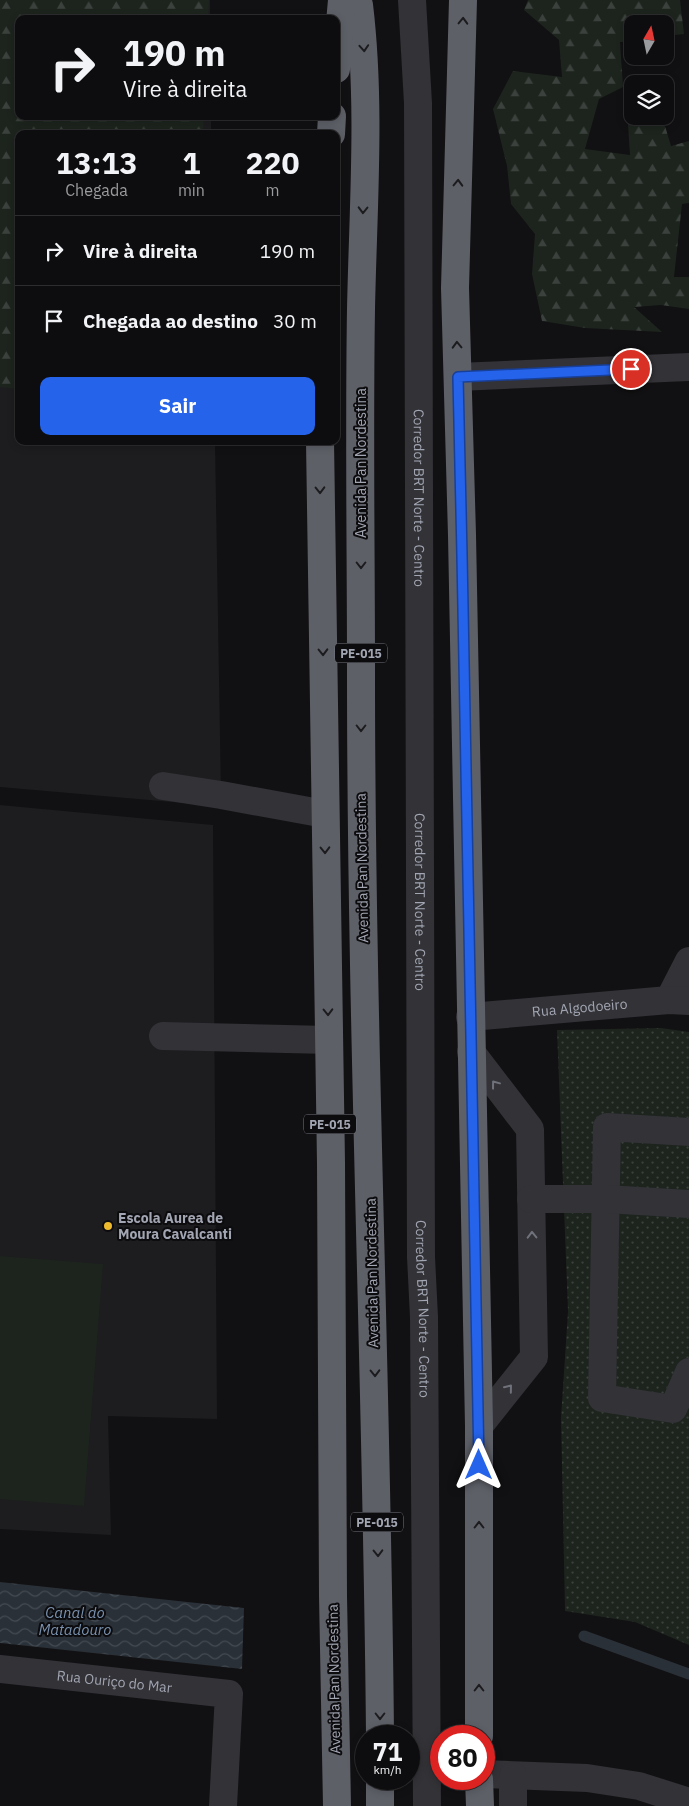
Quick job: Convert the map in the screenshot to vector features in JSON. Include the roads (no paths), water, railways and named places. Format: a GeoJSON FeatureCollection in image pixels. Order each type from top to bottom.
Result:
{"type":"FeatureCollection","features":[{"type":"Feature","properties":{"kind":"highway"},"geometry":{"type":"LineString","coordinates":[[340,23],[342,0]]}},
{"type":"Feature","properties":{"kind":"highway","name":"Avenida Pan Nordestina"},"geometry":{"type":"LineString","coordinates":[[356,0],[359,5],[364,47],[366,99],[360,361],[361,842],[373,1307],[380,1725]]}},
{"type":"Feature","properties":{"kind":"highway"},"geometry":{"type":"LineString","coordinates":[[463,0],[455,288],[462,545],[479,1426],[479,1725]]}},
{"type":"Feature","properties":{"kind":"highway","name":"Avenida Pan Nordestina"},"geometry":{"type":"LineString","coordinates":[[320,445],[331,1173],[333,1635],[336,1806]]}},
{"type":"Feature","properties":{"kind":"highway"},"geometry":{"type":"LineString","coordinates":[[380,1790],[380,1806]]}},
{"type":"Feature","properties":{"kind":"highway"},"geometry":{"type":"LineString","coordinates":[[479,1790],[480,1806]]}},
{"type":"Feature","properties":{"kind":"street","name":"Corredor BRT Norte - Centro"},"geometry":{"type":"LineString","coordinates":[[412,0],[418,113],[421,1248],[424,1317],[427,1806]]}},
{"type":"Feature","properties":{"kind":"street"},"geometry":{"type":"LineString","coordinates":[[458,377],[689,366]]}},
{"type":"Feature","properties":{"kind":"street"},"geometry":{"type":"LineString","coordinates":[[163,786],[325,814]]}},
{"type":"Feature","properties":{"kind":"street"},"geometry":{"type":"LineString","coordinates":[[679,1001],[689,960]]}},
{"type":"Feature","properties":{"kind":"street","name":"Rua Algodoeiro"},"geometry":{"type":"LineString","coordinates":[[470,1016],[679,1001]]}},
{"type":"Feature","properties":{"kind":"street"},"geometry":{"type":"LineString","coordinates":[[163,1036],[328,1040]]}},
{"type":"Feature","properties":{"kind":"street"},"geometry":{"type":"LineString","coordinates":[[471,1052],[530,1130],[534,1357],[479,1426]]}},
{"type":"Feature","properties":{"kind":"street"},"geometry":{"type":"LineString","coordinates":[[689,1132],[607,1127],[602,1398],[673,1409],[689,1372]]}},
{"type":"Feature","properties":{"kind":"street"},"geometry":{"type":"LineString","coordinates":[[531,1199],[606,1199],[689,1204]]}},
{"type":"Feature","properties":{"kind":"street","name":"Rua Ouriço do Mar"},"geometry":{"type":"LineString","coordinates":[[0,1668],[229,1694],[223,1806]]}},
{"type":"Feature","properties":{"kind":"street"},"geometry":{"type":"LineString","coordinates":[[495,1775],[587,1778],[639,1786],[689,1802]]}},
{"type":"Feature","properties":{"kind":"street"},"geometry":{"type":"LineString","coordinates":[[513,1776],[513,1806]]}},
{"type":"Feature","properties":{"kind":"water","name":"Canal do Matadouro"},"geometry":{"type":"Polygon","coordinates":[[[0,1582],[244,1608],[242,1669],[0,1643],[0,1582]]]}},
{"type":"Feature","properties":{"kind":"waterway"},"geometry":{"type":"LineString","coordinates":[[584,1636],[689,1674]]}},
{"type":"Feature","properties":{"kind":"place","name":"Escola Aurea de Moura Cavalcanti"},"geometry":{"type":"Point","coordinates":[108,1226]}}]}
